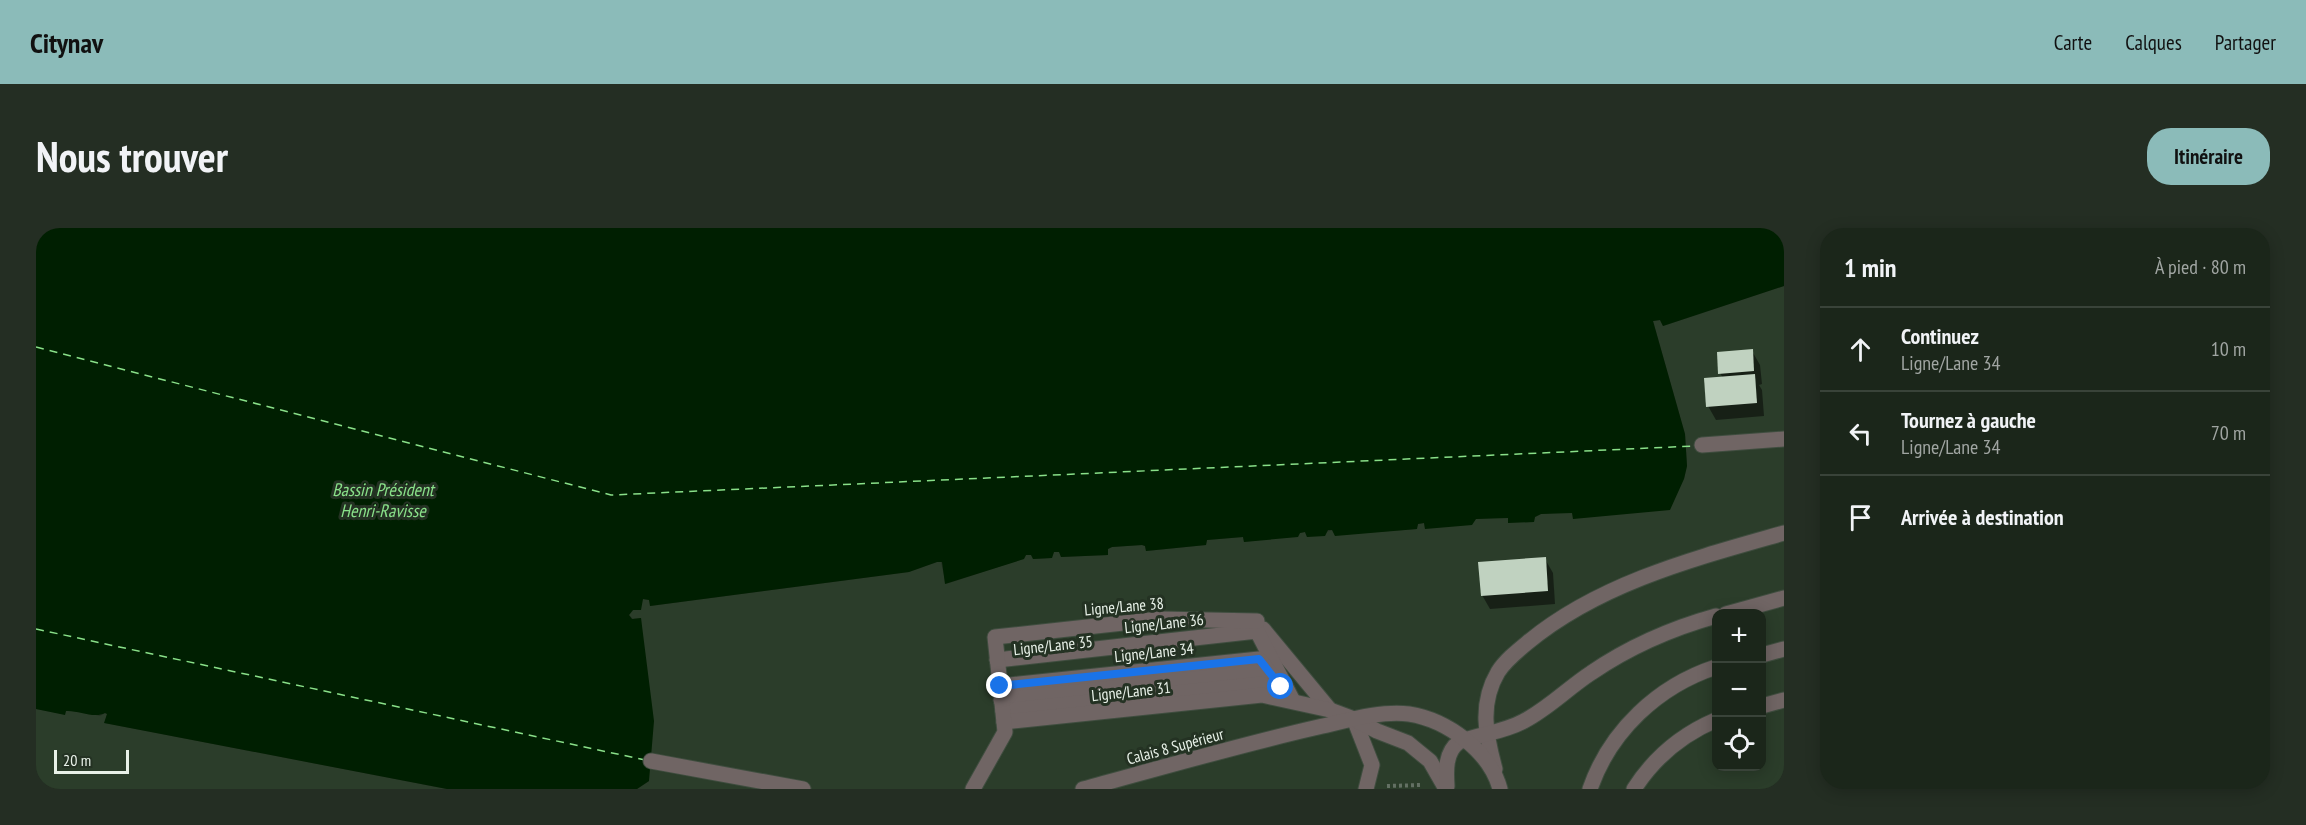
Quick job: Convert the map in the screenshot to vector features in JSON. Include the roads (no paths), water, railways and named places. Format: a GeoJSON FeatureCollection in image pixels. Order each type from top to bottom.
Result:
{"type":"FeatureCollection","features":[{"type":"Feature","properties":{"kind":"lane"},"geometry":{"type":"LineString","coordinates":[[1702,445],[1784,439]]}},
{"type":"Feature","properties":{"kind":"lane"},"geometry":{"type":"LineString","coordinates":[[1499,784],[1486,734],[1485,714],[1492,684],[1498,672],[1519,650],[1548,627],[1606,594],[1643,578],[1784,533]]}},
{"type":"Feature","properties":{"kind":"lane"},"geometry":{"type":"LineString","coordinates":[[1744,609],[1784,598]]}},
{"type":"Feature","properties":{"kind":"lane"},"geometry":{"type":"LineString","coordinates":[[1447,789],[1447,769],[1454,745],[1513,726],[1534,715],[1589,675],[1625,653],[1668,632],[1712,617]]}},
{"type":"Feature","properties":{"kind":"lane","name":"Ligne/Lane 38"},"geometry":{"type":"LineString","coordinates":[[997,654],[1160,620],[1257,621],[1330,710]]}},
{"type":"Feature","properties":{"kind":"lane","name":"Ligne/Lane 36"},"geometry":{"type":"LineString","coordinates":[[997,654],[1257,631],[1293,701]]}},
{"type":"Feature","properties":{"kind":"lane"},"geometry":{"type":"LineString","coordinates":[[1766,654],[1784,649]]}},
{"type":"Feature","properties":{"kind":"lane"},"geometry":{"type":"LineString","coordinates":[[973,789],[1005,732],[997,654]]}},
{"type":"Feature","properties":{"kind":"lane","name":"Ligne/Lane 34"},"geometry":{"type":"LineString","coordinates":[[1002,705],[1259,659],[1293,701]]}},
{"type":"Feature","properties":{"kind":"lane"},"geometry":{"type":"LineString","coordinates":[[1590,789],[1610,747],[1644,708],[1668,690],[1712,669]]}},
{"type":"Feature","properties":{"kind":"lane"},"geometry":{"type":"LineString","coordinates":[[1002,705],[1261,684],[1293,701],[1330,710],[1408,743],[1419,750],[1437,771],[1447,789]]}},
{"type":"Feature","properties":{"kind":"lane","name":"Ligne/Lane 31"},"geometry":{"type":"LineString","coordinates":[[1002,705],[1262,695],[1293,701]]}},
{"type":"Feature","properties":{"kind":"lane"},"geometry":{"type":"LineString","coordinates":[[1766,705],[1784,700]]}},
{"type":"Feature","properties":{"kind":"lane","name":"Calais 8 Supérieur"},"geometry":{"type":"LineString","coordinates":[[1083,789],[1275,737],[1354,719],[1393,714],[1409,714],[1443,726],[1465,740],[1485,760],[1499,784]]}},
{"type":"Feature","properties":{"kind":"lane"},"geometry":{"type":"LineString","coordinates":[[1354,719],[1372,765],[1367,788]]}},
{"type":"Feature","properties":{"kind":"lane"},"geometry":{"type":"LineString","coordinates":[[1634,789],[1651,765],[1693,732],[1712,722]]}},
{"type":"Feature","properties":{"kind":"lane"},"geometry":{"type":"LineString","coordinates":[[651,761],[803,789]]}},
{"type":"Feature","properties":{"kind":"water","name":"Bassin Président Henri-Ravisse"},"geometry":{"type":"Polygon","coordinates":[[[36,228],[1784,228],[1784,286],[1663,326],[1660,320],[1653,321],[1685,434],[1687,466],[1684,479],[1670,510],[1573,519],[1572,513],[1541,514],[1535,517],[1534,522],[1508,523],[1508,518],[1476,519],[1472,525],[1425,529],[1424,523],[1418,524],[1417,529],[1335,536],[1332,530],[1328,530],[1325,536],[1307,537],[1305,532],[1300,533],[1298,537],[1244,542],[1243,537],[1207,540],[1206,545],[1146,551],[1145,546],[1142,545],[1112,547],[1108,549],[1108,555],[1061,557],[1059,552],[1054,552],[1052,558],[1033,559],[1031,555],[1026,555],[1024,559],[945,584],[942,562],[937,562],[909,572],[650,606],[649,600],[643,599],[641,610],[633,610],[629,615],[632,619],[641,618],[654,721],[649,781],[637,789],[447,789],[104,723],[107,714],[105,713],[96,715],[66,711],[65,715],[36,709],[36,228]]]}}]}
